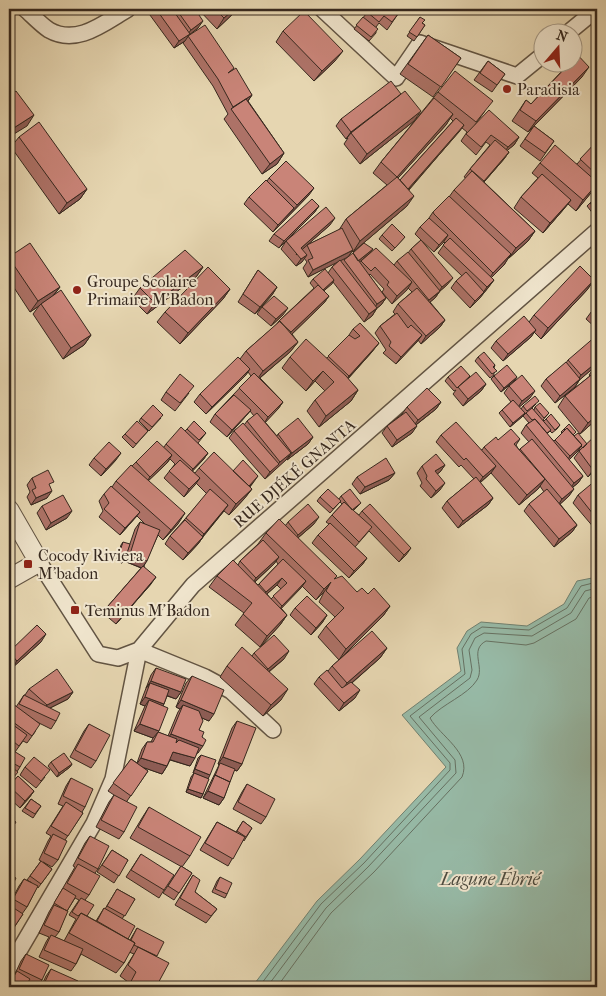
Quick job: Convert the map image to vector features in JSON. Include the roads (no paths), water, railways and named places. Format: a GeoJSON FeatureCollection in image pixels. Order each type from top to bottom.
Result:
{"type":"FeatureCollection","features":[{"type":"Feature","properties":{"kind":"street"},"geometry":{"type":"LineString","coordinates":[[25,9],[49,30],[69,37],[89,32],[128,9]]}},
{"type":"Feature","properties":{"kind":"street"},"geometry":{"type":"LineString","coordinates":[[322,9],[396,78],[420,43],[517,76],[534,62]]}},
{"type":"Feature","properties":{"kind":"street"},"geometry":{"type":"LineString","coordinates":[[581,22],[597,9]]}},
{"type":"Feature","properties":{"kind":"street","name":"RUE DJÉKÉ GNANTA"},"geometry":{"type":"LineString","coordinates":[[140,650],[193,585],[597,231]]}},
{"type":"Feature","properties":{"kind":"street"},"geometry":{"type":"LineString","coordinates":[[9,510],[39,562],[98,654],[118,658],[140,650],[205,677],[231,691],[273,730]]}},
{"type":"Feature","properties":{"kind":"street"},"geometry":{"type":"LineString","coordinates":[[9,579],[39,562]]}},
{"type":"Feature","properties":{"kind":"street"},"geometry":{"type":"LineString","coordinates":[[9,968],[94,823],[114,779],[140,650]]}},
{"type":"Feature","properties":{"kind":"water","name":"Lagune Ébrié"},"geometry":{"type":"Polygon","coordinates":[[[597,577],[597,987],[252,987],[317,901],[360,859],[446,767],[402,715],[461,671],[457,648],[467,631],[481,622],[527,626],[564,604],[577,581],[597,577]]]}},
{"type":"Feature","properties":{"kind":"place","name":"Paradisia"},"geometry":{"type":"Point","coordinates":[507,89]}},
{"type":"Feature","properties":{"kind":"place","name":"Groupe Scolaire Primaire M’Badon"},"geometry":{"type":"Point","coordinates":[77,290]}},
{"type":"Feature","properties":{"kind":"place","name":"Cocody Riviera M'badon"},"geometry":{"type":"Point","coordinates":[28,564]}},
{"type":"Feature","properties":{"kind":"place","name":"Teminus M'Badon"},"geometry":{"type":"Point","coordinates":[75,610]}}]}
